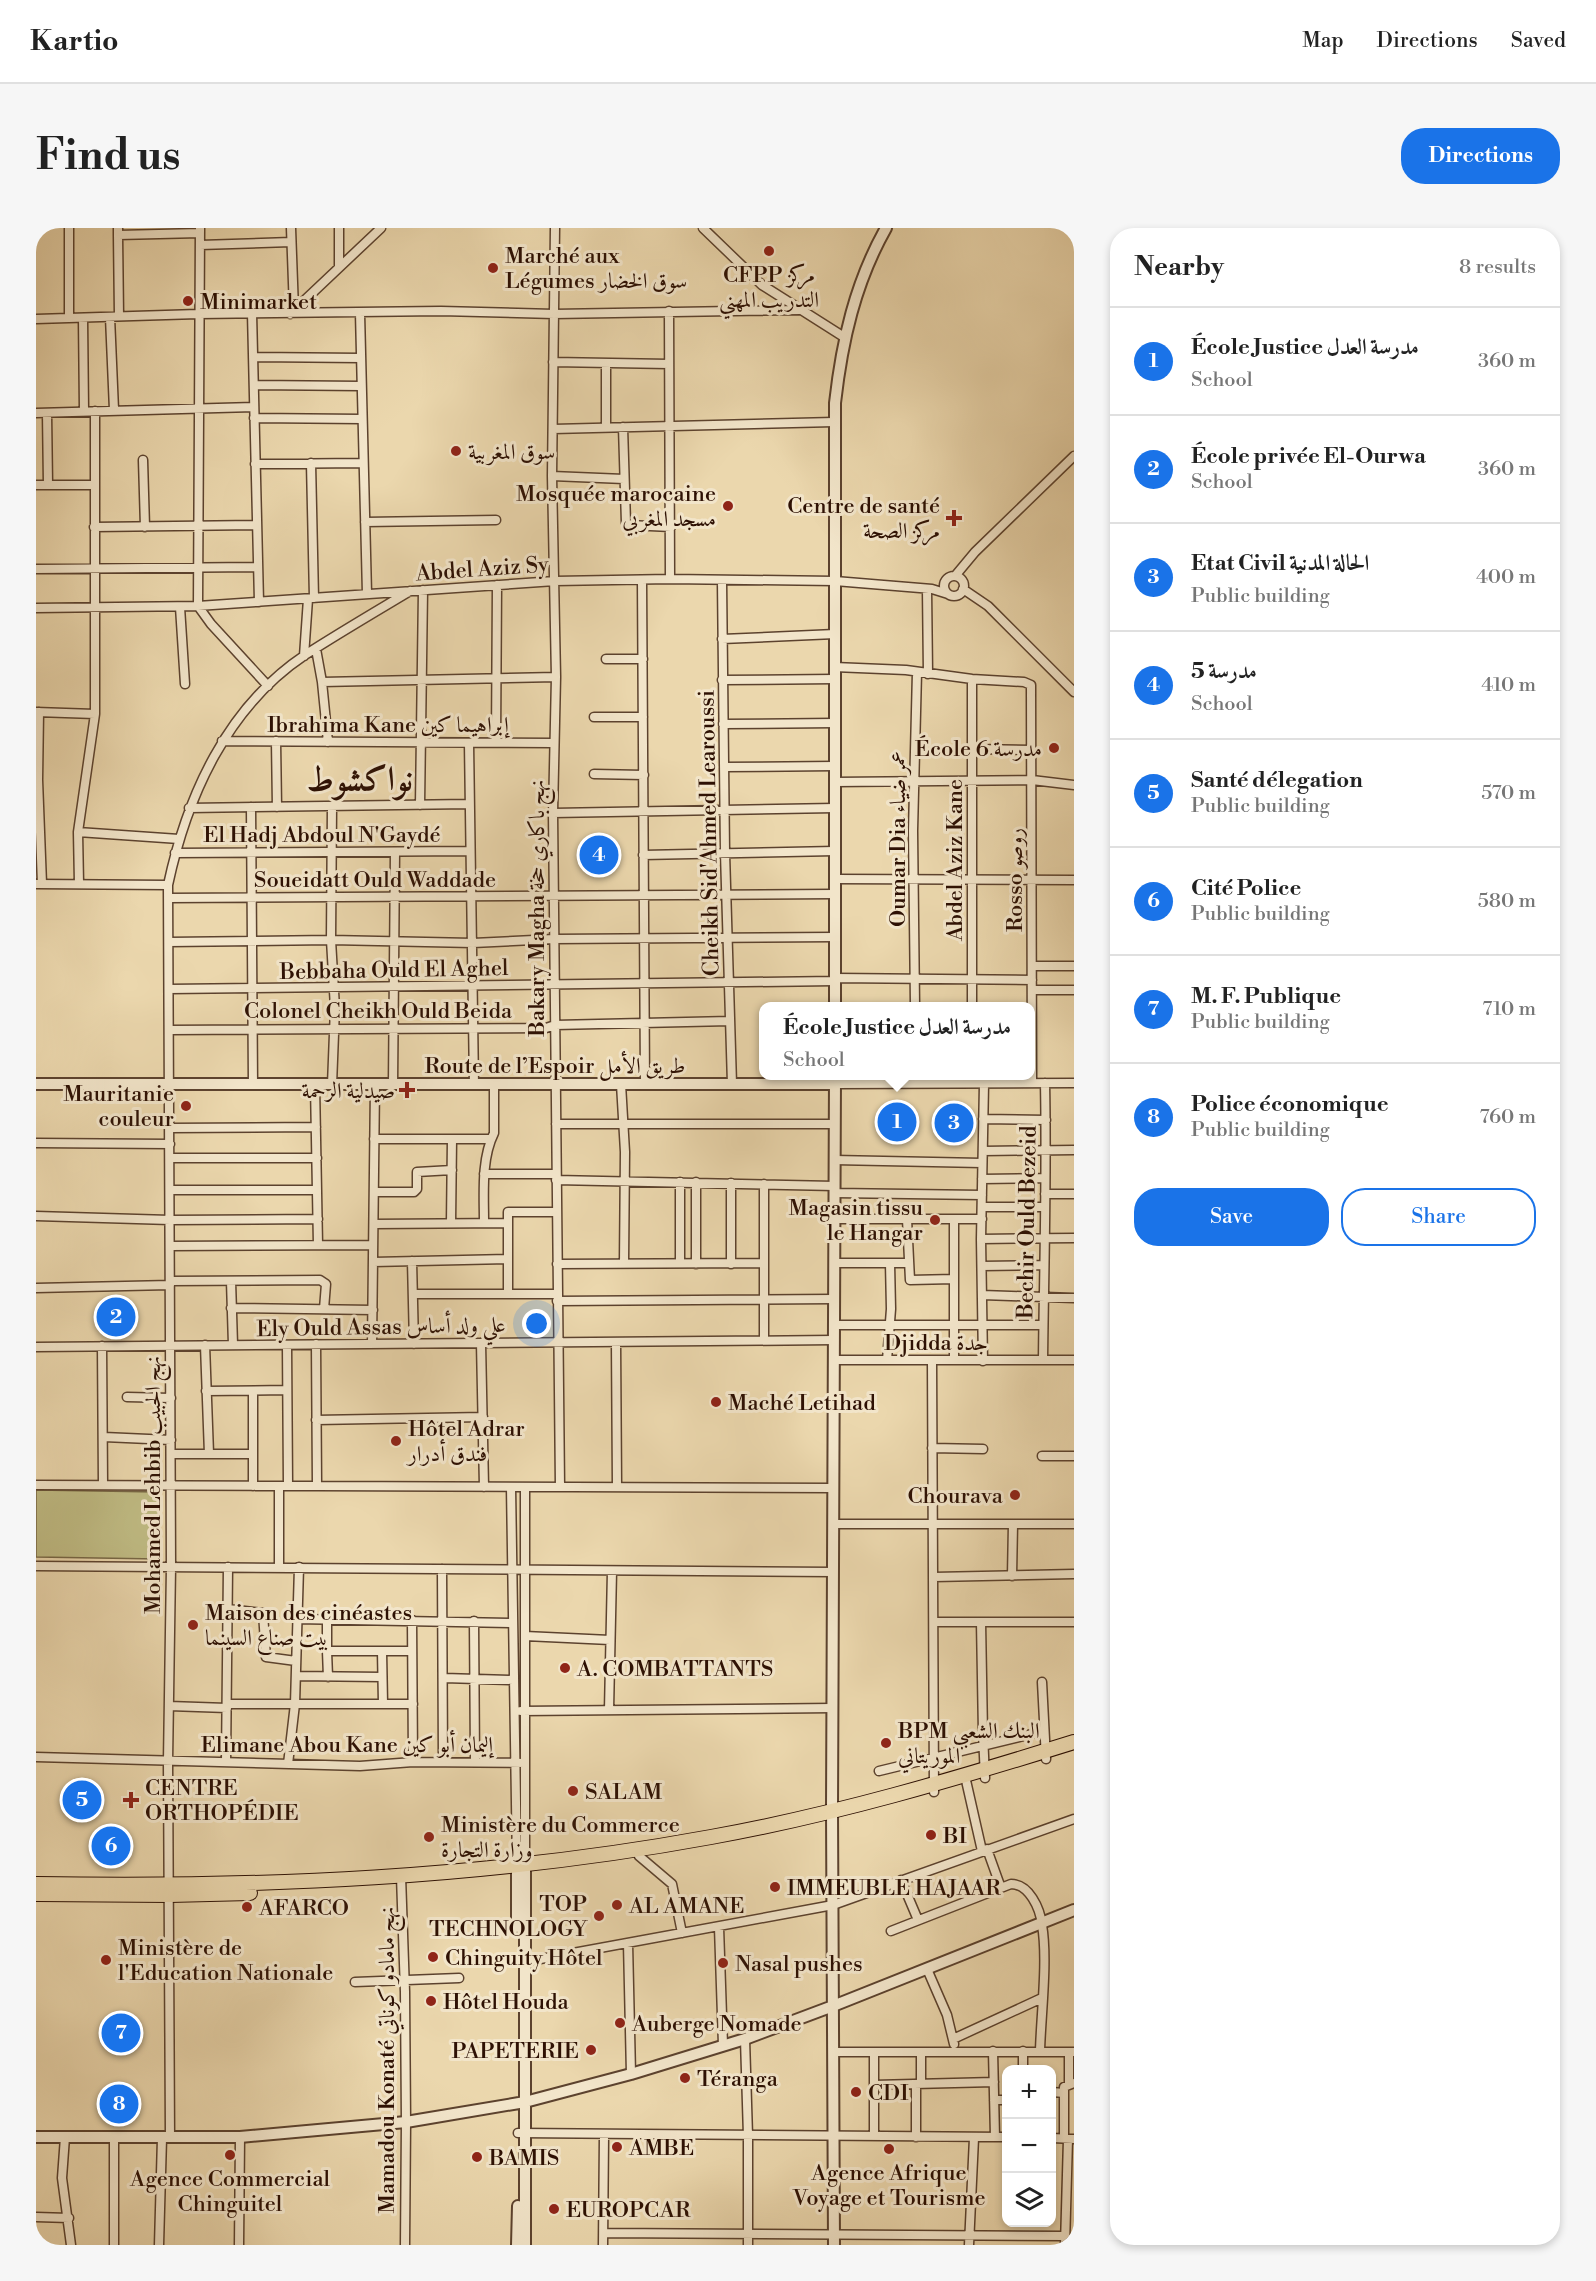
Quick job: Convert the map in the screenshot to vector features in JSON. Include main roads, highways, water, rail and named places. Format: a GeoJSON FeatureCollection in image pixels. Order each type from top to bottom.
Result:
{"type":"FeatureCollection","features":[{"type":"Feature","properties":{"kind":"highway"},"geometry":{"type":"LineString","coordinates":[[36,1884],[291,1892],[639,1856],[740,1838],[965,1780],[1045,1755],[1074,1742]]}},
{"type":"Feature","properties":{"kind":"highway"},"geometry":{"type":"LineString","coordinates":[[1045,1755],[1074,1750]]}},
{"type":"Feature","properties":{"kind":"highway"},"geometry":{"type":"LineString","coordinates":[[521,1869],[832,1814]]}},
{"type":"Feature","properties":{"kind":"highway"},"geometry":{"type":"LineString","coordinates":[[36,1894],[170,1890]]}},
{"type":"Feature","properties":{"kind":"place","name":"CFPP مركز التدريب المهني"},"geometry":{"type":"Point","coordinates":[769,251]}},
{"type":"Feature","properties":{"kind":"place","name":"Marché aux Légumes سوق الخضار"},"geometry":{"type":"Point","coordinates":[493,268]}},
{"type":"Feature","properties":{"kind":"place","name":"Minimarket"},"geometry":{"type":"Point","coordinates":[188,301]}},
{"type":"Feature","properties":{"kind":"place","name":"سوق المغربية"},"geometry":{"type":"Point","coordinates":[456,451]}},
{"type":"Feature","properties":{"kind":"place","name":"Mosquée marocaine مسجد المغربي"},"geometry":{"type":"Point","coordinates":[728,506]}},
{"type":"Feature","properties":{"kind":"place","name":"Centre de santé مركز الصحة"},"geometry":{"type":"Point","coordinates":[954,518]}},
{"type":"Feature","properties":{"kind":"place","name":"École 6 مدرسة"},"geometry":{"type":"Point","coordinates":[1054,748]}},
{"type":"Feature","properties":{"kind":"place","name":"مدرسة 5"},"geometry":{"type":"Point","coordinates":[599,855]}},
{"type":"Feature","properties":{"kind":"place","name":"صيدلية الرحمة"},"geometry":{"type":"Point","coordinates":[407,1090]}},
{"type":"Feature","properties":{"kind":"place","name":"Mauritanie couleur"},"geometry":{"type":"Point","coordinates":[186,1106]}},
{"type":"Feature","properties":{"kind":"place","name":"École Justice مدرسة العدل"},"geometry":{"type":"Point","coordinates":[897,1122]}},
{"type":"Feature","properties":{"kind":"place","name":"Etat Civil الحالة المدنية"},"geometry":{"type":"Point","coordinates":[954,1123]}},
{"type":"Feature","properties":{"kind":"place","name":"Magasin tissu le Hangar"},"geometry":{"type":"Point","coordinates":[935,1220]}},
{"type":"Feature","properties":{"kind":"place","name":"École privée El-Ourwa"},"geometry":{"type":"Point","coordinates":[116,1317]}},
{"type":"Feature","properties":{"kind":"place","name":"Maché Letihad"},"geometry":{"type":"Point","coordinates":[716,1402]}},
{"type":"Feature","properties":{"kind":"place","name":"Hôtel Adrar فندق أدرار"},"geometry":{"type":"Point","coordinates":[396,1441]}},
{"type":"Feature","properties":{"kind":"place","name":"Chourava"},"geometry":{"type":"Point","coordinates":[1015,1495]}},
{"type":"Feature","properties":{"kind":"place","name":"Maison des cinéastes بيت صناع السينما"},"geometry":{"type":"Point","coordinates":[193,1625]}},
{"type":"Feature","properties":{"kind":"place","name":"A. COMBATTANTS"},"geometry":{"type":"Point","coordinates":[565,1668]}},
{"type":"Feature","properties":{"kind":"place","name":"BPM البنك الشعبي الموريتاني"},"geometry":{"type":"Point","coordinates":[886,1743]}},
{"type":"Feature","properties":{"kind":"place","name":"SALAM"},"geometry":{"type":"Point","coordinates":[573,1791]}},
{"type":"Feature","properties":{"kind":"place","name":"Santé délegation"},"geometry":{"type":"Point","coordinates":[82,1800]}},
{"type":"Feature","properties":{"kind":"place","name":"CENTRE ORTHOPÉDIE"},"geometry":{"type":"Point","coordinates":[131,1800]}},
{"type":"Feature","properties":{"kind":"place","name":"BI"},"geometry":{"type":"Point","coordinates":[931,1835]}},
{"type":"Feature","properties":{"kind":"place","name":"Ministère du Commerce وزارة التجارة"},"geometry":{"type":"Point","coordinates":[429,1837]}},
{"type":"Feature","properties":{"kind":"place","name":"Cité Police"},"geometry":{"type":"Point","coordinates":[111,1846]}},
{"type":"Feature","properties":{"kind":"place","name":"IMMEUBLE HAJAAR"},"geometry":{"type":"Point","coordinates":[775,1887]}},
{"type":"Feature","properties":{"kind":"place","name":"AL AMANE"},"geometry":{"type":"Point","coordinates":[617,1905]}},
{"type":"Feature","properties":{"kind":"place","name":"AFARCO"},"geometry":{"type":"Point","coordinates":[247,1907]}},
{"type":"Feature","properties":{"kind":"place","name":"TOP TECHNOLOGY"},"geometry":{"type":"Point","coordinates":[599,1916]}},
{"type":"Feature","properties":{"kind":"place","name":"Chinguity Hôtel"},"geometry":{"type":"Point","coordinates":[433,1957]}},
{"type":"Feature","properties":{"kind":"place","name":"Ministère de l'Education Nationale"},"geometry":{"type":"Point","coordinates":[106,1960]}},
{"type":"Feature","properties":{"kind":"place","name":"Nasal pushes"},"geometry":{"type":"Point","coordinates":[723,1963]}},
{"type":"Feature","properties":{"kind":"place","name":"Hôtel Houda"},"geometry":{"type":"Point","coordinates":[431,2001]}},
{"type":"Feature","properties":{"kind":"place","name":"Auberge Nomade"},"geometry":{"type":"Point","coordinates":[620,2023]}},
{"type":"Feature","properties":{"kind":"place","name":"M. F. Publique"},"geometry":{"type":"Point","coordinates":[121,2033]}},
{"type":"Feature","properties":{"kind":"place","name":"PAPETERIE"},"geometry":{"type":"Point","coordinates":[591,2050]}},
{"type":"Feature","properties":{"kind":"place","name":"Téranga"},"geometry":{"type":"Point","coordinates":[685,2078]}},
{"type":"Feature","properties":{"kind":"place","name":"CDI"},"geometry":{"type":"Point","coordinates":[856,2092]}},
{"type":"Feature","properties":{"kind":"place","name":"Police économique"},"geometry":{"type":"Point","coordinates":[119,2104]}},
{"type":"Feature","properties":{"kind":"place","name":"AMBE"},"geometry":{"type":"Point","coordinates":[617,2147]}},
{"type":"Feature","properties":{"kind":"place","name":"Agence Afrique Voyage et Tourisme"},"geometry":{"type":"Point","coordinates":[889,2149]}},
{"type":"Feature","properties":{"kind":"place","name":"Agence Commercial Chinguitel"},"geometry":{"type":"Point","coordinates":[230,2155]}},
{"type":"Feature","properties":{"kind":"place","name":"BAMIS"},"geometry":{"type":"Point","coordinates":[477,2157]}},
{"type":"Feature","properties":{"kind":"place","name":"EUROPCAR"},"geometry":{"type":"Point","coordinates":[554,2209]}},
{"type":"Feature","properties":{"kind":"district","name":"نواكشوط"},"geometry":{"type":"Point","coordinates":[360,778]}}]}
